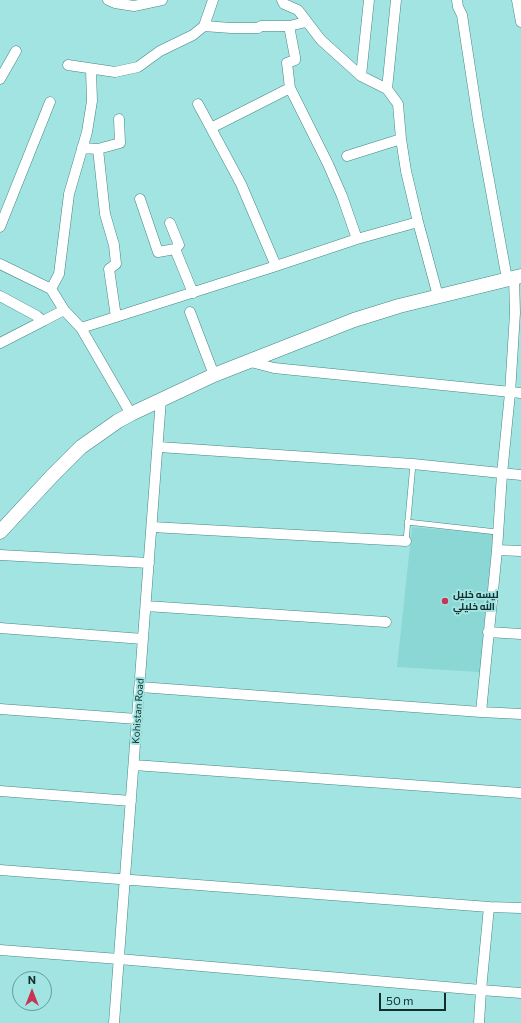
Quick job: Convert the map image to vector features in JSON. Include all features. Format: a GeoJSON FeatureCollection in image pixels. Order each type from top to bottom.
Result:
{"type":"FeatureCollection","features":[{"type":"Feature","properties":{"kind":"main road"},"geometry":{"type":"LineString","coordinates":[[2,525],[81,447],[118,421],[162,399],[247,361],[303,341],[354,320],[399,306],[514,278]]}},
{"type":"Feature","properties":{"kind":"street"},"geometry":{"type":"LineString","coordinates":[[108,0],[115,3],[134,6],[162,0]]}},
{"type":"Feature","properties":{"kind":"street"},"geometry":{"type":"LineString","coordinates":[[68,66],[115,72],[138,67],[160,51],[192,35],[204,26],[213,0]]}},
{"type":"Feature","properties":{"kind":"street"},"geometry":{"type":"LineString","coordinates":[[282,0],[284,4],[298,10],[321,40],[361,76],[387,89],[398,104],[401,140],[406,171],[438,296]]}},
{"type":"Feature","properties":{"kind":"street"},"geometry":{"type":"LineString","coordinates":[[361,76],[369,0]]}},
{"type":"Feature","properties":{"kind":"street"},"geometry":{"type":"LineString","coordinates":[[387,89],[396,0]]}},
{"type":"Feature","properties":{"kind":"street"},"geometry":{"type":"LineString","coordinates":[[457,0],[458,7],[462,15],[478,120],[514,278],[518,313],[481,712]]}},
{"type":"Feature","properties":{"kind":"street"},"geometry":{"type":"LineString","coordinates":[[517,0],[521,22]]}},
{"type":"Feature","properties":{"kind":"street"},"geometry":{"type":"LineString","coordinates":[[204,26],[258,28],[261,26],[289,26],[306,22]]}},
{"type":"Feature","properties":{"kind":"street"},"geometry":{"type":"LineString","coordinates":[[289,26],[296,57],[294,60],[287,63],[290,88],[328,164],[342,196],[357,239]]}},
{"type":"Feature","properties":{"kind":"street"},"geometry":{"type":"LineString","coordinates":[[0,79],[16,51]]}},
{"type":"Feature","properties":{"kind":"street"},"geometry":{"type":"LineString","coordinates":[[50,289],[59,274],[69,194],[87,132],[92,101],[91,70]]}},
{"type":"Feature","properties":{"kind":"street"},"geometry":{"type":"LineString","coordinates":[[211,128],[290,88]]}},
{"type":"Feature","properties":{"kind":"street"},"geometry":{"type":"LineString","coordinates":[[0,227],[50,102]]}},
{"type":"Feature","properties":{"kind":"street"},"geometry":{"type":"LineString","coordinates":[[198,104],[241,184],[276,266]]}},
{"type":"Feature","properties":{"kind":"street"},"geometry":{"type":"LineString","coordinates":[[82,148],[98,149],[120,143],[119,119]]}},
{"type":"Feature","properties":{"kind":"street"},"geometry":{"type":"LineString","coordinates":[[347,156],[401,140]]}},
{"type":"Feature","properties":{"kind":"street"},"geometry":{"type":"LineString","coordinates":[[98,149],[105,214],[114,245],[116,264],[109,269],[116,317]]}},
{"type":"Feature","properties":{"kind":"street"},"geometry":{"type":"LineString","coordinates":[[140,199],[158,252],[175,249],[179,245],[170,223]]}},
{"type":"Feature","properties":{"kind":"street"},"geometry":{"type":"LineString","coordinates":[[81,328],[357,239],[418,222]]}},
{"type":"Feature","properties":{"kind":"street"},"geometry":{"type":"LineString","coordinates":[[175,249],[193,292]]}},
{"type":"Feature","properties":{"kind":"street"},"geometry":{"type":"LineString","coordinates":[[0,264],[50,289],[64,310],[81,328],[131,414]]}},
{"type":"Feature","properties":{"kind":"street"},"geometry":{"type":"LineString","coordinates":[[0,296],[37,316],[43,321]]}},
{"type":"Feature","properties":{"kind":"street"},"geometry":{"type":"LineString","coordinates":[[0,343],[64,310]]}},
{"type":"Feature","properties":{"kind":"street"},"geometry":{"type":"LineString","coordinates":[[190,312],[214,375]]}},
{"type":"Feature","properties":{"kind":"street"},"geometry":{"type":"LineString","coordinates":[[247,361],[274,368],[521,393]]}},
{"type":"Feature","properties":{"kind":"street","name":"Kohistan Road"},"geometry":{"type":"LineString","coordinates":[[114,1023],[162,399]]}},
{"type":"Feature","properties":{"kind":"street"},"geometry":{"type":"LineString","coordinates":[[159,447],[413,464],[521,475]]}},
{"type":"Feature","properties":{"kind":"street"},"geometry":{"type":"LineString","coordinates":[[152,527],[406,541]]}},
{"type":"Feature","properties":{"kind":"street"},"geometry":{"type":"LineString","coordinates":[[497,550],[521,551]]}},
{"type":"Feature","properties":{"kind":"street"},"geometry":{"type":"LineString","coordinates":[[0,555],[149,563]]}},
{"type":"Feature","properties":{"kind":"street"},"geometry":{"type":"LineString","coordinates":[[146,606],[386,622]]}},
{"type":"Feature","properties":{"kind":"street"},"geometry":{"type":"LineString","coordinates":[[0,628],[143,639]]}},
{"type":"Feature","properties":{"kind":"street"},"geometry":{"type":"LineString","coordinates":[[488,632],[521,634]]}},
{"type":"Feature","properties":{"kind":"street"},"geometry":{"type":"LineString","coordinates":[[140,687],[521,714]]}},
{"type":"Feature","properties":{"kind":"street"},"geometry":{"type":"LineString","coordinates":[[0,708],[137,719]]}},
{"type":"Feature","properties":{"kind":"street"},"geometry":{"type":"LineString","coordinates":[[134,765],[521,793]]}},
{"type":"Feature","properties":{"kind":"street"},"geometry":{"type":"LineString","coordinates":[[0,791],[131,801]]}},
{"type":"Feature","properties":{"kind":"street"},"geometry":{"type":"LineString","coordinates":[[0,870],[489,908],[521,908]]}},
{"type":"Feature","properties":{"kind":"street"},"geometry":{"type":"LineString","coordinates":[[479,1023],[489,908]]}},
{"type":"Feature","properties":{"kind":"street"},"geometry":{"type":"LineString","coordinates":[[0,950],[481,990],[521,992]]}},
{"type":"Feature","properties":{"kind":"lane"},"geometry":{"type":"LineString","coordinates":[[406,541],[413,464]]}},
{"type":"Feature","properties":{"kind":"lane"},"geometry":{"type":"LineString","coordinates":[[407,522],[497,532]]}},
{"type":"Feature","properties":{"kind":"shaded area","name":"ليسه خليل الله خليلي"},"geometry":{"type":"Polygon","coordinates":[[[412,527],[493,534],[480,672],[397,667],[412,527]]]}},
{"type":"Feature","properties":{"kind":"place","name":"ليسه خليل الله خليلي"},"geometry":{"type":"Point","coordinates":[445,601]}}]}
